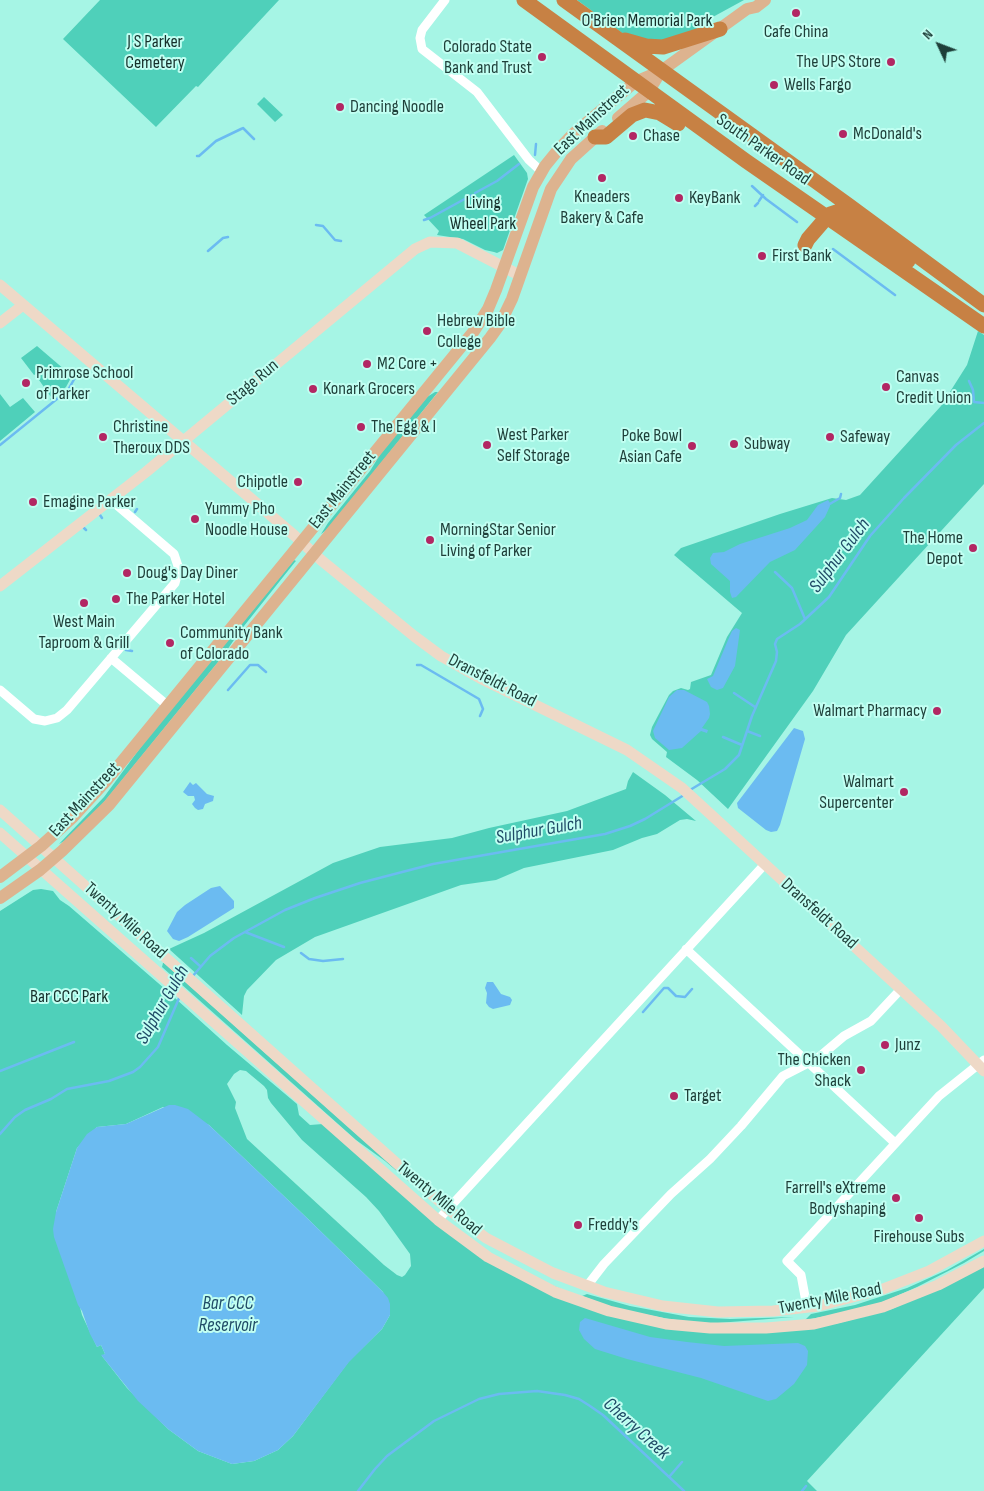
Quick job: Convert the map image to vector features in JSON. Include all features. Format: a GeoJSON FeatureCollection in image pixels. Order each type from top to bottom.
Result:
{"type":"FeatureCollection","features":[{"type":"Feature","properties":{"kind":"highway","name":"South Parker Road"},"geometry":{"type":"LineString","coordinates":[[524,0],[635,82],[850,235],[984,326]]}},
{"type":"Feature","properties":{"kind":"highway","name":"South Parker Road"},"geometry":{"type":"LineString","coordinates":[[564,0],[984,305]]}},
{"type":"Feature","properties":{"kind":"highway"},"geometry":{"type":"LineString","coordinates":[[613,36],[642,46],[663,47],[720,29]]}},
{"type":"Feature","properties":{"kind":"highway"},"geometry":{"type":"LineString","coordinates":[[595,137],[606,137],[634,114],[648,110],[663,114],[698,138],[724,145]]}},
{"type":"Feature","properties":{"kind":"highway"},"geometry":{"type":"LineString","coordinates":[[746,161],[754,177],[808,218],[810,227],[808,239]]}},
{"type":"Feature","properties":{"kind":"highway"},"geometry":{"type":"LineString","coordinates":[[850,235],[830,233],[805,245],[827,217],[836,212],[916,266],[928,263]]}},
{"type":"Feature","properties":{"kind":"main road","name":"East Mainstreet"},"geometry":{"type":"LineString","coordinates":[[0,877],[41,846],[97,791],[474,331],[488,309],[527,202],[542,172],[569,138],[635,82],[661,71],[751,5],[756,7],[766,0]]}},
{"type":"Feature","properties":{"kind":"main road","name":"East Mainstreet"},"geometry":{"type":"LineString","coordinates":[[0,898],[40,870],[85,830],[109,805],[472,360],[500,324],[509,306],[546,201],[559,175],[571,159],[649,91],[661,71]]}},
{"type":"Feature","properties":{"kind":"main road"},"geometry":{"type":"LineString","coordinates":[[533,239],[531,226],[546,183],[542,172]]}},
{"type":"Feature","properties":{"kind":"main road","name":"Stage Run"},"geometry":{"type":"LineString","coordinates":[[0,586],[111,500],[418,247],[430,242],[456,243],[520,276]]}},
{"type":"Feature","properties":{"kind":"main road","name":"Dransfeldt Road"},"geometry":{"type":"LineString","coordinates":[[0,285],[314,554],[414,636],[448,660],[480,678],[614,742],[682,788],[982,1065]]}},
{"type":"Feature","properties":{"kind":"main road"},"geometry":{"type":"LineString","coordinates":[[0,323],[23,305]]}},
{"type":"Feature","properties":{"kind":"main road"},"geometry":{"type":"LineString","coordinates":[[472,360],[469,355],[470,350],[489,319],[488,309]]}},
{"type":"Feature","properties":{"kind":"main road","name":"Twenty Mile Road"},"geometry":{"type":"LineString","coordinates":[[0,810],[467,1225],[506,1249],[548,1271],[587,1286],[638,1301],[688,1310],[745,1312],[807,1308],[856,1297],[900,1283],[944,1264],[984,1241]]}},
{"type":"Feature","properties":{"kind":"main road","name":"Twenty Mile Road"},"geometry":{"type":"LineString","coordinates":[[0,833],[438,1220],[465,1241],[501,1264],[555,1292],[609,1311],[666,1324],[726,1329],[758,1329],[803,1325],[855,1315],[914,1296],[984,1261]]}},
{"type":"Feature","properties":{"kind":"main road"},"geometry":{"type":"LineString","coordinates":[[501,1264],[512,1263],[544,1280],[574,1292],[583,1290],[587,1286]]}},
{"type":"Feature","properties":{"kind":"main road"},"geometry":{"type":"LineString","coordinates":[[726,1329],[740,1323],[799,1319],[805,1315],[807,1308]]}},
{"type":"Feature","properties":{"kind":"street"},"geometry":{"type":"LineString","coordinates":[[445,0],[422,30],[420,38],[422,49],[477,92],[529,160],[542,172]]}},
{"type":"Feature","properties":{"kind":"street"},"geometry":{"type":"LineString","coordinates":[[0,690],[32,718],[41,721],[52,720],[63,714],[178,578],[177,558],[171,551],[111,500]]}},
{"type":"Feature","properties":{"kind":"street"},"geometry":{"type":"LineString","coordinates":[[112,658],[167,706]]}},
{"type":"Feature","properties":{"kind":"street"},"geometry":{"type":"LineString","coordinates":[[438,1220],[765,864]]}},
{"type":"Feature","properties":{"kind":"street"},"geometry":{"type":"LineString","coordinates":[[686,949],[895,1143]]}},
{"type":"Feature","properties":{"kind":"street"},"geometry":{"type":"LineString","coordinates":[[587,1286],[604,1264],[671,1194],[710,1159],[741,1126],[779,1079],[823,1054],[844,1036],[871,1021],[901,989]]}},
{"type":"Feature","properties":{"kind":"street"},"geometry":{"type":"LineString","coordinates":[[807,1308],[801,1275],[787,1261],[939,1096],[982,1065]]}},
{"type":"Feature","properties":{"kind":"green space","name":"J S Parker Cemetery"},"geometry":{"type":"Polygon","coordinates":[[[100,0],[279,0],[198,87],[196,86],[156,127],[63,39],[100,0]]]}},
{"type":"Feature","properties":{"kind":"green space","name":"O'Brien Memorial Park"},"geometry":{"type":"Polygon","coordinates":[[[577,0],[744,0],[711,18],[695,30],[668,41],[629,38],[577,0]]]}},
{"type":"Feature","properties":{"kind":"green space"},"geometry":{"type":"Polygon","coordinates":[[[264,97],[283,115],[275,122],[257,104],[264,97]]]}},
{"type":"Feature","properties":{"kind":"green space","name":"Living Wheel Park"},"geometry":{"type":"Polygon","coordinates":[[[514,155],[527,173],[528,179],[503,250],[497,253],[485,250],[463,239],[437,235],[439,231],[424,215],[514,155]]]}},
{"type":"Feature","properties":{"kind":"green space"},"geometry":{"type":"Polygon","coordinates":[[[978,331],[984,335],[984,484],[846,635],[813,691],[728,809],[697,780],[666,757],[667,752],[650,735],[652,727],[673,691],[681,688],[688,690],[690,689],[691,682],[711,675],[727,637],[742,613],[674,555],[681,548],[780,514],[832,498],[846,500],[860,495],[941,406],[967,365],[978,331]]]}},
{"type":"Feature","properties":{"kind":"green space"},"geometry":{"type":"Polygon","coordinates":[[[37,346],[72,376],[66,387],[50,400],[51,397],[40,379],[36,374],[34,375],[21,358],[37,346]]]}},
{"type":"Feature","properties":{"kind":"green space"},"geometry":{"type":"Polygon","coordinates":[[[438,392],[328,529],[321,534],[370,471],[381,453],[427,397],[438,392]]]}},
{"type":"Feature","properties":{"kind":"green space"},"geometry":{"type":"Polygon","coordinates":[[[0,394],[10,407],[23,398],[35,412],[0,441],[0,394]]]}},
{"type":"Feature","properties":{"kind":"green space"},"geometry":{"type":"Polygon","coordinates":[[[294,560],[296,561],[240,631],[223,656],[96,812],[68,839],[59,844],[104,797],[146,740],[294,560]]]}},
{"type":"Feature","properties":{"kind":"green space"},"geometry":{"type":"Polygon","coordinates":[[[633,772],[696,821],[680,820],[657,834],[613,850],[524,868],[496,880],[461,885],[315,937],[276,960],[247,990],[244,996],[242,1015],[169,949],[204,933],[333,863],[380,847],[452,838],[567,811],[626,789],[633,772]]]}},
{"type":"Feature","properties":{"kind":"green space","name":"Bar CCC Park"},"geometry":{"type":"Polygon","coordinates":[[[33,890],[53,891],[60,900],[297,1104],[299,1115],[310,1125],[323,1124],[475,1253],[645,1324],[835,1324],[892,1309],[984,1266],[984,1288],[807,1481],[817,1491],[0,1491],[0,911],[33,890]],[[240,1070],[234,1074],[227,1084],[236,1102],[235,1108],[247,1139],[384,1265],[397,1275],[402,1277],[405,1275],[411,1266],[410,1254],[379,1211],[302,1140],[271,1103],[264,1086],[246,1071],[240,1070]],[[163,1107],[126,1124],[97,1127],[77,1148],[56,1212],[82,1315],[97,1347],[101,1345],[105,1354],[102,1356],[127,1388],[168,1429],[198,1451],[232,1464],[254,1461],[278,1450],[293,1436],[349,1361],[382,1329],[390,1315],[383,1292],[209,1125],[163,1107]]]}},
{"type":"Feature","properties":{"kind":"green space"},"geometry":{"type":"Polygon","coordinates":[[[163,963],[434,1203],[385,1161],[356,1140],[162,967],[163,963]]]}},
{"type":"Feature","properties":{"kind":"green space"},"geometry":{"type":"Polygon","coordinates":[[[984,1249],[984,1251],[964,1263],[883,1302],[805,1320],[811,1314],[855,1305],[907,1288],[947,1270],[984,1249]]]}},
{"type":"Feature","properties":{"kind":"green space"},"geometry":{"type":"Polygon","coordinates":[[[587,1294],[630,1306],[689,1317],[730,1319],[794,1317],[705,1324],[617,1309],[582,1296],[587,1294]]]}},
{"type":"Feature","properties":{"kind":"water"},"geometry":{"type":"Polygon","coordinates":[[[828,500],[830,506],[825,517],[795,550],[770,562],[736,597],[732,598],[730,581],[711,564],[710,558],[713,553],[724,552],[740,544],[790,528],[807,520],[818,505],[828,500]]]}},
{"type":"Feature","properties":{"kind":"water"},"geometry":{"type":"Polygon","coordinates":[[[736,628],[740,630],[735,666],[723,688],[717,690],[711,687],[707,679],[713,676],[732,631],[736,628]]]}},
{"type":"Feature","properties":{"kind":"water"},"geometry":{"type":"Polygon","coordinates":[[[677,690],[684,690],[707,702],[710,714],[702,728],[708,730],[707,733],[701,731],[682,748],[669,750],[655,738],[653,731],[669,697],[677,690]]]}},
{"type":"Feature","properties":{"kind":"water"},"geometry":{"type":"Polygon","coordinates":[[[794,728],[803,731],[805,739],[780,825],[777,831],[771,832],[738,808],[737,803],[794,728]]]}},
{"type":"Feature","properties":{"kind":"water"},"geometry":{"type":"Polygon","coordinates":[[[190,782],[193,785],[196,783],[207,794],[214,796],[213,801],[205,804],[203,809],[198,810],[195,808],[192,804],[195,800],[194,796],[188,796],[183,792],[190,782]]]}},
{"type":"Feature","properties":{"kind":"water"},"geometry":{"type":"Polygon","coordinates":[[[220,886],[234,901],[234,908],[188,937],[179,941],[173,939],[167,931],[177,912],[211,888],[220,886]]]}},
{"type":"Feature","properties":{"kind":"water"},"geometry":{"type":"Polygon","coordinates":[[[487,982],[493,982],[501,994],[510,997],[512,1000],[510,1005],[493,1009],[489,1007],[486,1003],[487,993],[485,988],[487,982]]]}},
{"type":"Feature","properties":{"kind":"water","name":"Bar CCC Reservoir"},"geometry":{"type":"Polygon","coordinates":[[[169,1105],[188,1109],[209,1125],[383,1292],[390,1304],[390,1315],[382,1329],[349,1362],[293,1436],[278,1450],[254,1461],[232,1464],[198,1451],[168,1429],[138,1401],[101,1355],[105,1354],[101,1345],[97,1347],[90,1334],[54,1237],[53,1229],[56,1212],[77,1148],[87,1134],[97,1127],[126,1124],[169,1105]]]}},
{"type":"Feature","properties":{"kind":"water"},"geometry":{"type":"Polygon","coordinates":[[[585,1318],[650,1337],[687,1342],[724,1346],[798,1343],[805,1346],[808,1351],[807,1365],[794,1384],[776,1399],[768,1401],[701,1378],[595,1349],[584,1339],[579,1330],[580,1322],[585,1318]]]}},
{"type":"Feature","properties":{"kind":"waterway"},"geometry":{"type":"LineString","coordinates":[[197,156],[216,141],[243,128],[254,139]]}},
{"type":"Feature","properties":{"kind":"waterway"},"geometry":{"type":"LineString","coordinates":[[535,155],[536,144]]}},
{"type":"Feature","properties":{"kind":"waterway"},"geometry":{"type":"LineString","coordinates":[[475,193],[497,181],[519,164]]}},
{"type":"Feature","properties":{"kind":"waterway"},"geometry":{"type":"LineString","coordinates":[[752,186],[797,222]]}},
{"type":"Feature","properties":{"kind":"waterway"},"geometry":{"type":"LineString","coordinates":[[424,220],[472,195]]}},
{"type":"Feature","properties":{"kind":"waterway"},"geometry":{"type":"LineString","coordinates":[[759,201],[763,195]]}},
{"type":"Feature","properties":{"kind":"waterway"},"geometry":{"type":"LineString","coordinates":[[755,206],[758,203]]}},
{"type":"Feature","properties":{"kind":"waterway"},"geometry":{"type":"LineString","coordinates":[[316,225],[323,226],[335,240],[341,241]]}},
{"type":"Feature","properties":{"kind":"waterway"},"geometry":{"type":"LineString","coordinates":[[208,251],[223,238],[228,237]]}},
{"type":"Feature","properties":{"kind":"waterway"},"geometry":{"type":"LineString","coordinates":[[833,249],[895,295]]}},
{"type":"Feature","properties":{"kind":"waterway"},"geometry":{"type":"LineString","coordinates":[[0,445],[68,390],[76,376]]}},
{"type":"Feature","properties":{"kind":"waterway"},"geometry":{"type":"LineString","coordinates":[[969,381],[973,390],[974,402],[984,403]]}},
{"type":"Feature","properties":{"kind":"waterway","name":"Sulphur Gulch"},"geometry":{"type":"LineString","coordinates":[[690,790],[725,769],[739,755],[752,716],[776,661],[777,652],[775,644],[777,639],[800,624],[829,597],[870,536],[956,445],[984,423]]}},
{"type":"Feature","properties":{"kind":"waterway"},"geometry":{"type":"LineString","coordinates":[[828,505],[840,498],[841,494]]}},
{"type":"Feature","properties":{"kind":"waterway"},"geometry":{"type":"LineString","coordinates":[[775,572],[792,588],[805,619]]}},
{"type":"Feature","properties":{"kind":"waterway"},"geometry":{"type":"LineString","coordinates":[[126,650],[132,651]]}},
{"type":"Feature","properties":{"kind":"waterway"},"geometry":{"type":"LineString","coordinates":[[228,690],[250,665],[258,665],[266,672]]}},
{"type":"Feature","properties":{"kind":"waterway"},"geometry":{"type":"LineString","coordinates":[[417,665],[421,665],[479,699],[483,709],[480,716]]}},
{"type":"Feature","properties":{"kind":"waterway"},"geometry":{"type":"LineString","coordinates":[[734,693],[755,707]]}},
{"type":"Feature","properties":{"kind":"waterway"},"geometry":{"type":"LineString","coordinates":[[747,731],[760,736]]}},
{"type":"Feature","properties":{"kind":"waterway"},"geometry":{"type":"LineString","coordinates":[[723,737],[742,745]]}},
{"type":"Feature","properties":{"kind":"waterway","name":"Sulphur Gulch"},"geometry":{"type":"LineString","coordinates":[[192,977],[210,956],[234,938],[285,910],[315,898],[360,883],[433,864],[605,834],[645,819],[684,795]]}},
{"type":"Feature","properties":{"kind":"waterway"},"geometry":{"type":"LineString","coordinates":[[245,932],[284,947]]}},
{"type":"Feature","properties":{"kind":"waterway"},"geometry":{"type":"LineString","coordinates":[[301,953],[309,959],[323,961],[343,959]]}},
{"type":"Feature","properties":{"kind":"waterway"},"geometry":{"type":"LineString","coordinates":[[191,958],[200,966]]}},
{"type":"Feature","properties":{"kind":"waterway"},"geometry":{"type":"LineString","coordinates":[[643,1012],[664,988],[668,988],[676,996],[685,997],[692,989]]}},
{"type":"Feature","properties":{"kind":"waterway","name":"Sulphur Gulch"},"geometry":{"type":"LineString","coordinates":[[0,1134],[15,1117],[25,1110],[51,1099],[67,1089],[109,1081],[133,1072],[140,1067],[158,1047],[180,996]]}},
{"type":"Feature","properties":{"kind":"waterway"},"geometry":{"type":"LineString","coordinates":[[0,1071],[74,1042]]}},
{"type":"Feature","properties":{"kind":"waterway","name":"Cherry Creek"},"geometry":{"type":"LineString","coordinates":[[358,1491],[387,1456],[434,1421],[479,1399],[499,1394],[537,1391],[565,1395],[579,1399],[590,1406],[603,1415],[684,1491]]}},
{"type":"Feature","properties":{"kind":"waterway"},"geometry":{"type":"LineString","coordinates":[[669,1477],[682,1462]]}},
{"type":"Feature","properties":{"kind":"waterway"},"geometry":{"type":"LineString","coordinates":[[802,1491],[806,1486]]}},
{"type":"Feature","properties":{"kind":"place","name":"Cafe China"},"geometry":{"type":"Point","coordinates":[796,13]}},
{"type":"Feature","properties":{"kind":"place","name":"Colorado State Bank and Trust"},"geometry":{"type":"Point","coordinates":[542,57]}},
{"type":"Feature","properties":{"kind":"place","name":"The UPS Store"},"geometry":{"type":"Point","coordinates":[891,62]}},
{"type":"Feature","properties":{"kind":"place","name":"Wells Fargo"},"geometry":{"type":"Point","coordinates":[774,85]}},
{"type":"Feature","properties":{"kind":"place","name":"Dancing Noodle"},"geometry":{"type":"Point","coordinates":[340,107]}},
{"type":"Feature","properties":{"kind":"place","name":"McDonald's"},"geometry":{"type":"Point","coordinates":[843,134]}},
{"type":"Feature","properties":{"kind":"place","name":"Chase"},"geometry":{"type":"Point","coordinates":[633,136]}},
{"type":"Feature","properties":{"kind":"place","name":"Kneaders Bakery & Cafe"},"geometry":{"type":"Point","coordinates":[602,178]}},
{"type":"Feature","properties":{"kind":"place","name":"KeyBank"},"geometry":{"type":"Point","coordinates":[679,198]}},
{"type":"Feature","properties":{"kind":"place","name":"First Bank"},"geometry":{"type":"Point","coordinates":[762,256]}},
{"type":"Feature","properties":{"kind":"place","name":"Hebrew Bible College"},"geometry":{"type":"Point","coordinates":[427,331]}},
{"type":"Feature","properties":{"kind":"place","name":"M2 Core +"},"geometry":{"type":"Point","coordinates":[367,364]}},
{"type":"Feature","properties":{"kind":"place","name":"Primrose School of Parker"},"geometry":{"type":"Point","coordinates":[26,383]}},
{"type":"Feature","properties":{"kind":"place","name":"Canvas Credit Union"},"geometry":{"type":"Point","coordinates":[886,387]}},
{"type":"Feature","properties":{"kind":"place","name":"Konark Grocers"},"geometry":{"type":"Point","coordinates":[313,389]}},
{"type":"Feature","properties":{"kind":"place","name":"The Egg & I"},"geometry":{"type":"Point","coordinates":[361,427]}},
{"type":"Feature","properties":{"kind":"place","name":"Christine Theroux DDS"},"geometry":{"type":"Point","coordinates":[103,437]}},
{"type":"Feature","properties":{"kind":"place","name":"Safeway"},"geometry":{"type":"Point","coordinates":[830,437]}},
{"type":"Feature","properties":{"kind":"place","name":"Subway"},"geometry":{"type":"Point","coordinates":[734,444]}},
{"type":"Feature","properties":{"kind":"place","name":"West Parker Self Storage"},"geometry":{"type":"Point","coordinates":[487,445]}},
{"type":"Feature","properties":{"kind":"place","name":"Poke Bowl Asian Cafe"},"geometry":{"type":"Point","coordinates":[692,446]}},
{"type":"Feature","properties":{"kind":"place","name":"Chipotle"},"geometry":{"type":"Point","coordinates":[298,482]}},
{"type":"Feature","properties":{"kind":"place","name":"Emagine Parker"},"geometry":{"type":"Point","coordinates":[33,502]}},
{"type":"Feature","properties":{"kind":"place","name":"Yummy Pho Noodle House"},"geometry":{"type":"Point","coordinates":[195,519]}},
{"type":"Feature","properties":{"kind":"place","name":"MorningStar Senior Living of Parker"},"geometry":{"type":"Point","coordinates":[430,540]}},
{"type":"Feature","properties":{"kind":"place","name":"The Home Depot"},"geometry":{"type":"Point","coordinates":[973,548]}},
{"type":"Feature","properties":{"kind":"place","name":"Doug's Day Diner"},"geometry":{"type":"Point","coordinates":[127,573]}},
{"type":"Feature","properties":{"kind":"place","name":"The Parker Hotel"},"geometry":{"type":"Point","coordinates":[116,599]}},
{"type":"Feature","properties":{"kind":"place","name":"West Main Taproom & Grill"},"geometry":{"type":"Point","coordinates":[84,603]}},
{"type":"Feature","properties":{"kind":"place","name":"Community Bank of Colorado"},"geometry":{"type":"Point","coordinates":[170,643]}},
{"type":"Feature","properties":{"kind":"place","name":"Walmart Pharmacy"},"geometry":{"type":"Point","coordinates":[937,711]}},
{"type":"Feature","properties":{"kind":"place","name":"Walmart Supercenter"},"geometry":{"type":"Point","coordinates":[904,792]}},
{"type":"Feature","properties":{"kind":"place","name":"Junz"},"geometry":{"type":"Point","coordinates":[885,1045]}},
{"type":"Feature","properties":{"kind":"place","name":"The Chicken Shack"},"geometry":{"type":"Point","coordinates":[861,1070]}},
{"type":"Feature","properties":{"kind":"place","name":"Target"},"geometry":{"type":"Point","coordinates":[674,1096]}},
{"type":"Feature","properties":{"kind":"place","name":"Farrell's eXtreme Bodyshaping"},"geometry":{"type":"Point","coordinates":[896,1198]}},
{"type":"Feature","properties":{"kind":"place","name":"Firehouse Subs"},"geometry":{"type":"Point","coordinates":[919,1218]}},
{"type":"Feature","properties":{"kind":"place","name":"Freddy's"},"geometry":{"type":"Point","coordinates":[578,1225]}}]}
